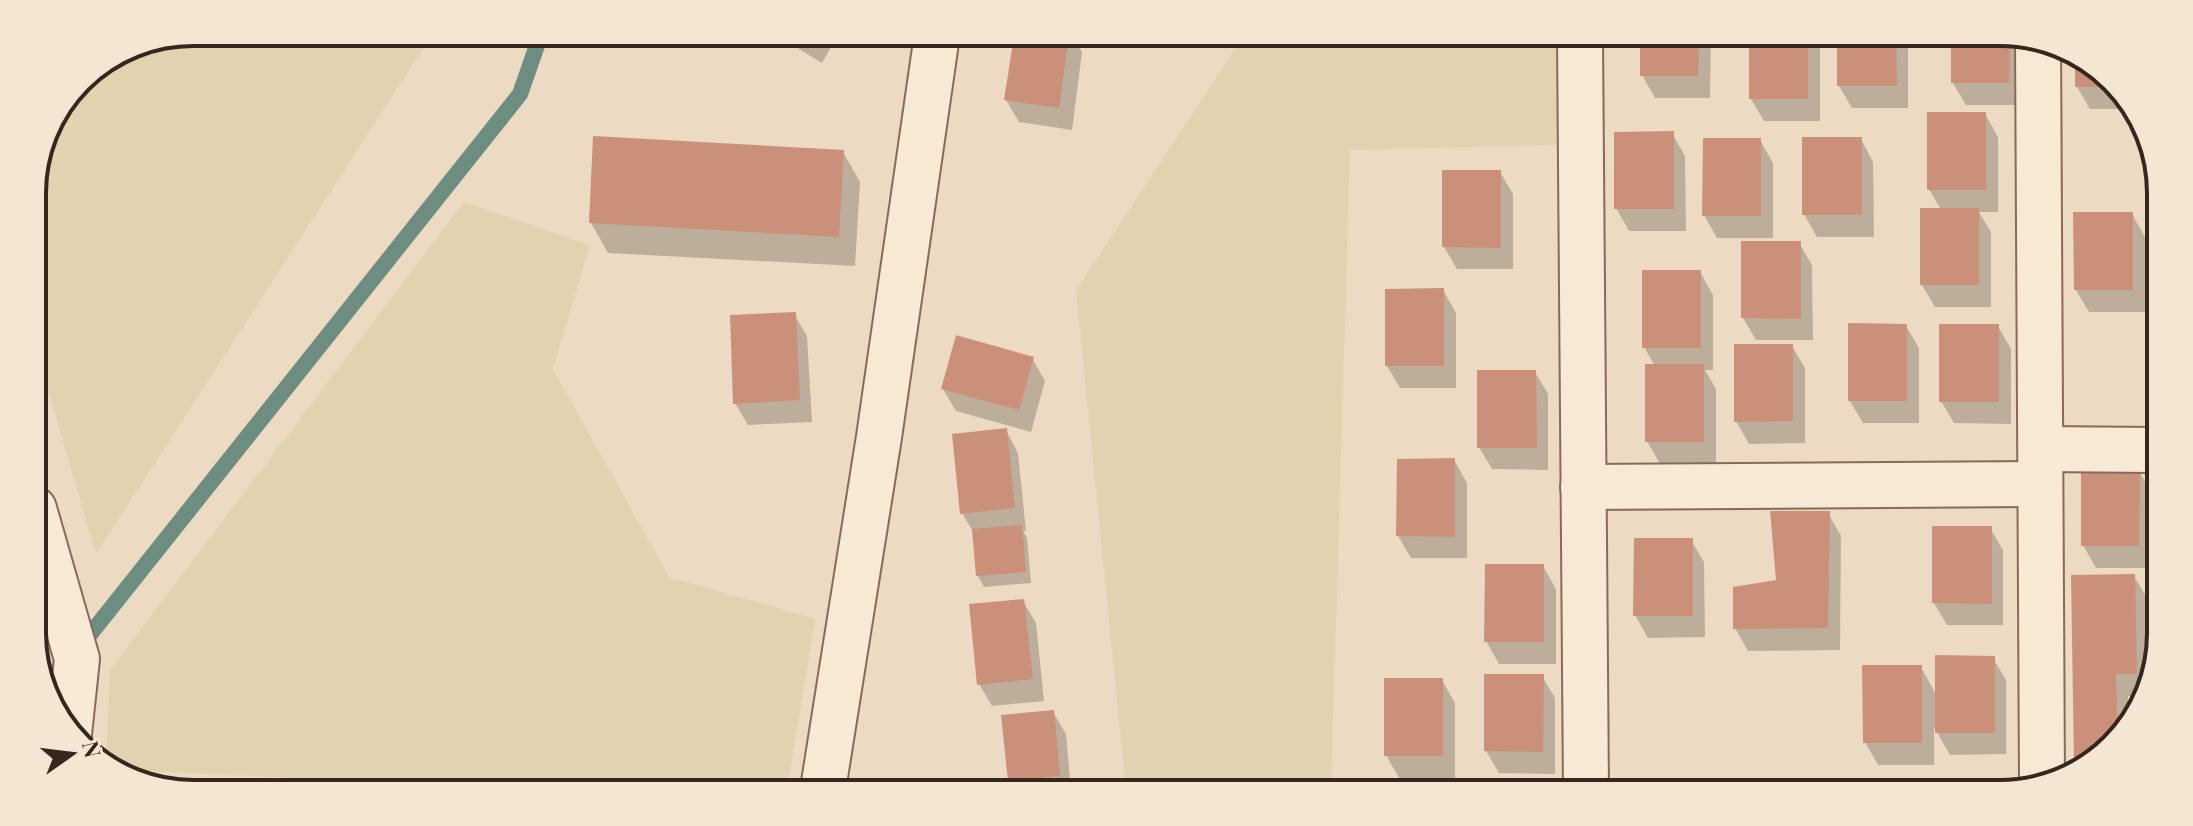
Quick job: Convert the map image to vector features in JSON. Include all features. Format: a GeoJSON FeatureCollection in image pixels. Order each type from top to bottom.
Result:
{"type":"FeatureCollection","features":[{"type":"Feature","properties":{"kind":"street"},"geometry":{"type":"LineString","coordinates":[[824,780],[879,437],[935,46]]}},
{"type":"Feature","properties":{"kind":"street"},"geometry":{"type":"LineString","coordinates":[[1580,46],[1586,780]]}},
{"type":"Feature","properties":{"kind":"street"},"geometry":{"type":"LineString","coordinates":[[2038,52],[2042,774]]}},
{"type":"Feature","properties":{"kind":"street"},"geometry":{"type":"LineString","coordinates":[[1583,487],[2041,466],[2147,451]]}},
{"type":"Feature","properties":{"kind":"street"},"geometry":{"type":"LineString","coordinates":[[46,551],[77,659],[71,714]]}},
{"type":"Feature","properties":{"kind":"shaded area"},"geometry":{"type":"Polygon","coordinates":[[[183,46],[425,46],[96,554],[46,383],[46,183],[54,146],[76,103],[96,82],[119,66],[164,49],[183,46]]]}},
{"type":"Feature","properties":{"kind":"shaded area"},"geometry":{"type":"Polygon","coordinates":[[[1237,46],[1562,46],[1560,145],[1350,150],[1331,780],[1125,780],[1076,290],[1237,46]]]}},
{"type":"Feature","properties":{"kind":"shaded area"},"geometry":{"type":"Polygon","coordinates":[[[464,202],[590,245],[553,369],[669,577],[815,619],[788,780],[337,780],[144,771],[112,756],[112,714],[108,714],[110,670],[464,202]]]}},
{"type":"Feature","properties":{"kind":"building"},"geometry":{"type":"Polygon","coordinates":[[[1012,46],[1068,46],[1059,108],[1004,100],[1012,46]]]}},
{"type":"Feature","properties":{"kind":"building"},"geometry":{"type":"Polygon","coordinates":[[[1640,46],[1699,46],[1698,76],[1640,76],[1640,46]]]}},
{"type":"Feature","properties":{"kind":"building"},"geometry":{"type":"Polygon","coordinates":[[[1749,46],[1808,46],[1808,99],[1749,99],[1749,46]]]}},
{"type":"Feature","properties":{"kind":"building"},"geometry":{"type":"Polygon","coordinates":[[[1837,46],[1896,46],[1897,86],[1837,86],[1837,46]]]}},
{"type":"Feature","properties":{"kind":"building"},"geometry":{"type":"Polygon","coordinates":[[[1951,46],[2010,47],[2009,83],[1951,83],[1951,46]]]}},
{"type":"Feature","properties":{"kind":"building"},"geometry":{"type":"Polygon","coordinates":[[[2075,67],[2102,87],[2075,87],[2075,67]]]}},
{"type":"Feature","properties":{"kind":"building"},"geometry":{"type":"Polygon","coordinates":[[[1927,112],[1986,112],[1986,190],[1927,190],[1927,112]]]}},
{"type":"Feature","properties":{"kind":"building"},"geometry":{"type":"Polygon","coordinates":[[[1674,131],[1674,209],[1614,209],[1614,132],[1674,131]]]}},
{"type":"Feature","properties":{"kind":"building"},"geometry":{"type":"Polygon","coordinates":[[[593,136],[844,150],[839,237],[589,223],[593,136]]]}},
{"type":"Feature","properties":{"kind":"building"},"geometry":{"type":"Polygon","coordinates":[[[1802,137],[1862,137],[1862,215],[1802,215],[1802,137]]]}},
{"type":"Feature","properties":{"kind":"building"},"geometry":{"type":"Polygon","coordinates":[[[1703,138],[1761,138],[1761,216],[1702,216],[1703,138]]]}},
{"type":"Feature","properties":{"kind":"building"},"geometry":{"type":"Polygon","coordinates":[[[1442,170],[1501,170],[1501,248],[1442,247],[1442,170]]]}},
{"type":"Feature","properties":{"kind":"building"},"geometry":{"type":"Polygon","coordinates":[[[1920,208],[1979,208],[1979,285],[1920,285],[1920,208]]]}},
{"type":"Feature","properties":{"kind":"building"},"geometry":{"type":"Polygon","coordinates":[[[2073,212],[2133,212],[2133,290],[2074,290],[2073,212]]]}},
{"type":"Feature","properties":{"kind":"building"},"geometry":{"type":"Polygon","coordinates":[[[1741,241],[1801,241],[1801,319],[1741,318],[1741,241]]]}},
{"type":"Feature","properties":{"kind":"building"},"geometry":{"type":"Polygon","coordinates":[[[1642,270],[1701,270],[1701,348],[1642,348],[1642,270]]]}},
{"type":"Feature","properties":{"kind":"building"},"geometry":{"type":"Polygon","coordinates":[[[1444,288],[1444,366],[1385,366],[1385,289],[1444,288]]]}},
{"type":"Feature","properties":{"kind":"building"},"geometry":{"type":"Polygon","coordinates":[[[796,312],[800,400],[733,404],[730,315],[796,312]]]}},
{"type":"Feature","properties":{"kind":"building"},"geometry":{"type":"Polygon","coordinates":[[[1848,323],[1907,324],[1907,401],[1848,401],[1848,323]]]}},
{"type":"Feature","properties":{"kind":"building"},"geometry":{"type":"Polygon","coordinates":[[[1939,324],[1999,324],[1999,402],[1939,402],[1939,324]]]}},
{"type":"Feature","properties":{"kind":"building"},"geometry":{"type":"Polygon","coordinates":[[[956,335],[1034,357],[1019,410],[941,389],[956,335]]]}},
{"type":"Feature","properties":{"kind":"building"},"geometry":{"type":"Polygon","coordinates":[[[1734,344],[1793,344],[1793,421],[1734,422],[1734,344]]]}},
{"type":"Feature","properties":{"kind":"building"},"geometry":{"type":"Polygon","coordinates":[[[1645,364],[1704,364],[1704,442],[1645,442],[1645,364]]]}},
{"type":"Feature","properties":{"kind":"building"},"geometry":{"type":"Polygon","coordinates":[[[1477,370],[1536,370],[1537,448],[1477,448],[1477,370]]]}},
{"type":"Feature","properties":{"kind":"building"},"geometry":{"type":"Polygon","coordinates":[[[1007,428],[1015,508],[960,514],[952,434],[1007,428]]]}},
{"type":"Feature","properties":{"kind":"building"},"geometry":{"type":"Polygon","coordinates":[[[1455,458],[1455,537],[1396,536],[1397,459],[1455,458]]]}},
{"type":"Feature","properties":{"kind":"building"},"geometry":{"type":"Polygon","coordinates":[[[2081,468],[2140,469],[2139,546],[2081,546],[2081,468]]]}},
{"type":"Feature","properties":{"kind":"building"},"geometry":{"type":"Polygon","coordinates":[[[1770,511],[1830,511],[1828,628],[1733,629],[1733,587],[1776,580],[1770,511]]]}},
{"type":"Feature","properties":{"kind":"building"},"geometry":{"type":"Polygon","coordinates":[[[1022,525],[1026,572],[976,576],[972,529],[1022,525]]]}},
{"type":"Feature","properties":{"kind":"building"},"geometry":{"type":"Polygon","coordinates":[[[1932,526],[1992,526],[1992,604],[1932,603],[1932,526]]]}},
{"type":"Feature","properties":{"kind":"building"},"geometry":{"type":"Polygon","coordinates":[[[1634,538],[1693,538],[1693,616],[1633,616],[1634,538]]]}},
{"type":"Feature","properties":{"kind":"building"},"geometry":{"type":"Polygon","coordinates":[[[1485,564],[1544,564],[1544,642],[1484,642],[1485,564]]]}},
{"type":"Feature","properties":{"kind":"building"},"geometry":{"type":"Polygon","coordinates":[[[2135,574],[2137,674],[2116,674],[2118,721],[2097,744],[2074,760],[2071,575],[2135,574]]]}},
{"type":"Feature","properties":{"kind":"building"},"geometry":{"type":"Polygon","coordinates":[[[1024,599],[1033,679],[977,685],[969,604],[1024,599]]]}},
{"type":"Feature","properties":{"kind":"building"},"geometry":{"type":"Polygon","coordinates":[[[1935,655],[1995,656],[1995,733],[1935,733],[1935,655]]]}},
{"type":"Feature","properties":{"kind":"building"},"geometry":{"type":"Polygon","coordinates":[[[1862,665],[1922,665],[1922,743],[1863,743],[1862,665]]]}},
{"type":"Feature","properties":{"kind":"building"},"geometry":{"type":"Polygon","coordinates":[[[1484,674],[1544,674],[1543,752],[1484,751],[1484,674]]]}},
{"type":"Feature","properties":{"kind":"building"},"geometry":{"type":"Polygon","coordinates":[[[1384,678],[1443,678],[1443,756],[1384,756],[1384,678]]]}},
{"type":"Feature","properties":{"kind":"building"},"geometry":{"type":"Polygon","coordinates":[[[1054,710],[1060,776],[1008,780],[1001,715],[1054,710]]]}},
{"type":"Feature","properties":{"kind":"waterway"},"geometry":{"type":"LineString","coordinates":[[80,647],[520,94],[537,46]]}},
{"type":"Feature","properties":{"kind":"waterway"},"geometry":{"type":"LineString","coordinates":[[54,679],[65,665]]}}]}
